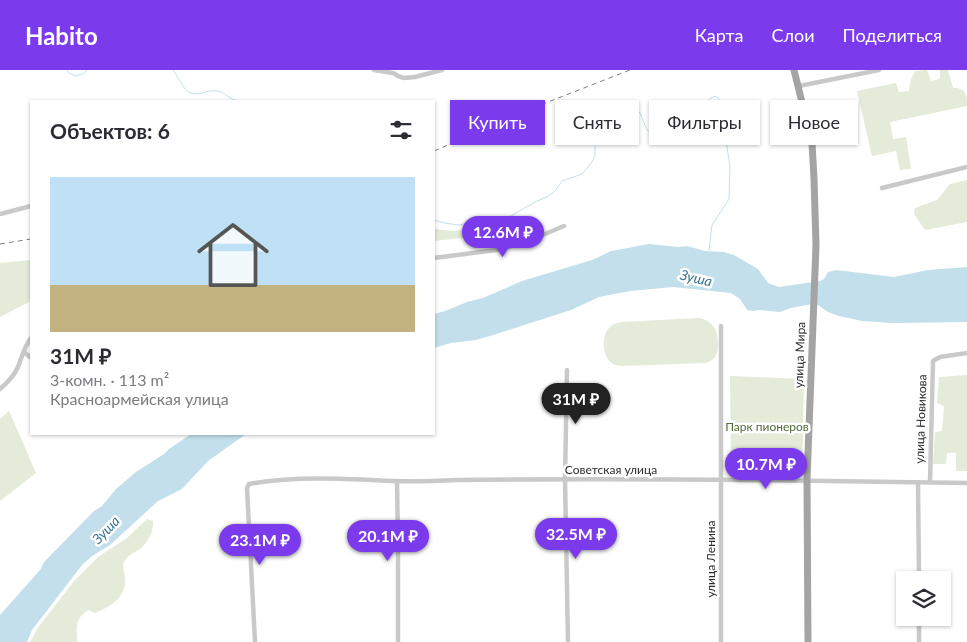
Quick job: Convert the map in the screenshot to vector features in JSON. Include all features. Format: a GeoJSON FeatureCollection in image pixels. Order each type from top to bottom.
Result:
{"type":"FeatureCollection","features":[{"type":"Feature","properties":{"kind":"main road","name":"улица Мира"},"geometry":{"type":"LineString","coordinates":[[794,70],[812,145],[816,245],[807,480],[808,642]]}},
{"type":"Feature","properties":{"kind":"street"},"geometry":{"type":"LineString","coordinates":[[374,70],[393,71],[398,76],[404,78],[442,70]]}},
{"type":"Feature","properties":{"kind":"street"},"geometry":{"type":"LineString","coordinates":[[799,86],[879,70]]}},
{"type":"Feature","properties":{"kind":"street"},"geometry":{"type":"LineString","coordinates":[[882,188],[967,167]]}},
{"type":"Feature","properties":{"kind":"street"},"geometry":{"type":"LineString","coordinates":[[0,214],[30,206]]}},
{"type":"Feature","properties":{"kind":"street"},"geometry":{"type":"LineString","coordinates":[[435,258],[496,250],[526,242],[564,226]]}},
{"type":"Feature","properties":{"kind":"street","name":"улица Ленина"},"geometry":{"type":"LineString","coordinates":[[721,326],[721,642]]}},
{"type":"Feature","properties":{"kind":"street"},"geometry":{"type":"LineString","coordinates":[[0,390],[17,369],[30,340]]}},
{"type":"Feature","properties":{"kind":"street"},"geometry":{"type":"LineString","coordinates":[[24,353],[30,357]]}},
{"type":"Feature","properties":{"kind":"street","name":"улица Новикова"},"geometry":{"type":"LineString","coordinates":[[930,482],[933,361],[940,357],[967,353]]}},
{"type":"Feature","properties":{"kind":"street"},"geometry":{"type":"LineString","coordinates":[[567,370],[565,479],[568,642]]}},
{"type":"Feature","properties":{"kind":"street","name":"Советская улица"},"geometry":{"type":"LineString","coordinates":[[255,642],[247,488],[249,484],[297,478],[397,481],[565,479],[967,483]]}},
{"type":"Feature","properties":{"kind":"street"},"geometry":{"type":"LineString","coordinates":[[397,481],[398,642]]}},
{"type":"Feature","properties":{"kind":"street"},"geometry":{"type":"LineString","coordinates":[[918,482],[919,571]]}},
{"type":"Feature","properties":{"kind":"street"},"geometry":{"type":"LineString","coordinates":[[919,626],[919,642]]}},
{"type":"Feature","properties":{"kind":"green space"},"geometry":{"type":"Polygon","coordinates":[[[927,70],[931,81],[940,79],[940,70],[948,70],[953,88],[964,91],[967,106],[890,122],[893,139],[906,137],[911,169],[900,170],[896,151],[872,156],[857,91],[896,83],[899,92],[909,91],[910,82],[915,71],[927,70]]]}},
{"type":"Feature","properties":{"kind":"green space"},"geometry":{"type":"Polygon","coordinates":[[[967,180],[967,222],[925,230],[914,214],[915,208],[937,200],[950,184],[967,180]]]}},
{"type":"Feature","properties":{"kind":"green space"},"geometry":{"type":"Polygon","coordinates":[[[491,227],[490,235],[435,241],[435,229],[454,231],[491,227]]]}},
{"type":"Feature","properties":{"kind":"green space"},"geometry":{"type":"Polygon","coordinates":[[[30,260],[30,302],[0,317],[0,263],[30,260]]]}},
{"type":"Feature","properties":{"kind":"green space"},"geometry":{"type":"Polygon","coordinates":[[[700,318],[712,325],[717,335],[717,354],[709,362],[621,366],[609,361],[605,351],[604,340],[607,331],[615,324],[621,322],[700,318]]]}},
{"type":"Feature","properties":{"kind":"green space"},"geometry":{"type":"Polygon","coordinates":[[[967,375],[967,471],[956,471],[956,453],[947,453],[946,464],[933,464],[935,432],[942,431],[944,406],[937,403],[939,377],[967,375]]]}},
{"type":"Feature","properties":{"kind":"green space","name":"Парк пионеров"},"geometry":{"type":"Polygon","coordinates":[[[730,376],[804,379],[802,476],[731,474],[730,376]]]}},
{"type":"Feature","properties":{"kind":"green space"},"geometry":{"type":"Polygon","coordinates":[[[9,411],[36,473],[0,501],[0,419],[9,411]]]}},
{"type":"Feature","properties":{"kind":"green space"},"geometry":{"type":"Polygon","coordinates":[[[147,519],[153,521],[148,539],[144,546],[128,556],[124,562],[125,585],[123,591],[106,608],[95,613],[89,610],[81,616],[77,624],[77,642],[30,642],[39,626],[75,580],[98,557],[127,538],[147,519]]]}},
{"type":"Feature","properties":{"kind":"water","name":"Зуша"},"geometry":{"type":"Polygon","coordinates":[[[649,244],[687,246],[705,251],[724,252],[734,255],[758,269],[768,283],[779,287],[820,281],[824,279],[828,272],[836,270],[894,277],[928,270],[967,267],[967,322],[892,323],[862,321],[839,316],[828,312],[818,305],[812,304],[780,312],[753,311],[747,310],[740,299],[731,293],[673,287],[630,291],[599,297],[571,310],[490,336],[435,348],[435,314],[483,298],[522,281],[592,260],[611,251],[649,244]]]}},
{"type":"Feature","properties":{"kind":"water","name":"Зуша"},"geometry":{"type":"Polygon","coordinates":[[[190,435],[245,435],[208,461],[182,489],[158,501],[110,545],[92,556],[82,565],[32,630],[27,642],[0,642],[0,615],[40,570],[44,562],[94,511],[102,506],[116,489],[136,472],[190,435]]]}},
{"type":"Feature","properties":{"kind":"waterway"},"geometry":{"type":"LineString","coordinates":[[67,70],[76,76],[83,74],[87,70]]}},
{"type":"Feature","properties":{"kind":"waterway"},"geometry":{"type":"LineString","coordinates":[[173,70],[187,91],[191,93],[218,91],[236,100]]}},
{"type":"Feature","properties":{"kind":"waterway"},"geometry":{"type":"LineString","coordinates":[[709,100],[716,96],[719,100]]}},
{"type":"Feature","properties":{"kind":"waterway"},"geometry":{"type":"LineString","coordinates":[[435,220],[459,225],[511,216],[549,196],[562,181],[582,174],[592,162],[595,155],[598,131],[603,117],[607,110],[617,104],[629,103],[634,105],[649,131]]}},
{"type":"Feature","properties":{"kind":"waterway"},"geometry":{"type":"LineString","coordinates":[[709,251],[712,225],[729,199],[730,166],[727,145]]}},
{"type":"Feature","properties":{"kind":"railway"},"geometry":{"type":"LineString","coordinates":[[435,151],[543,104],[630,70]]}},
{"type":"Feature","properties":{"kind":"railway"},"geometry":{"type":"LineString","coordinates":[[0,244],[30,239]]}}]}
